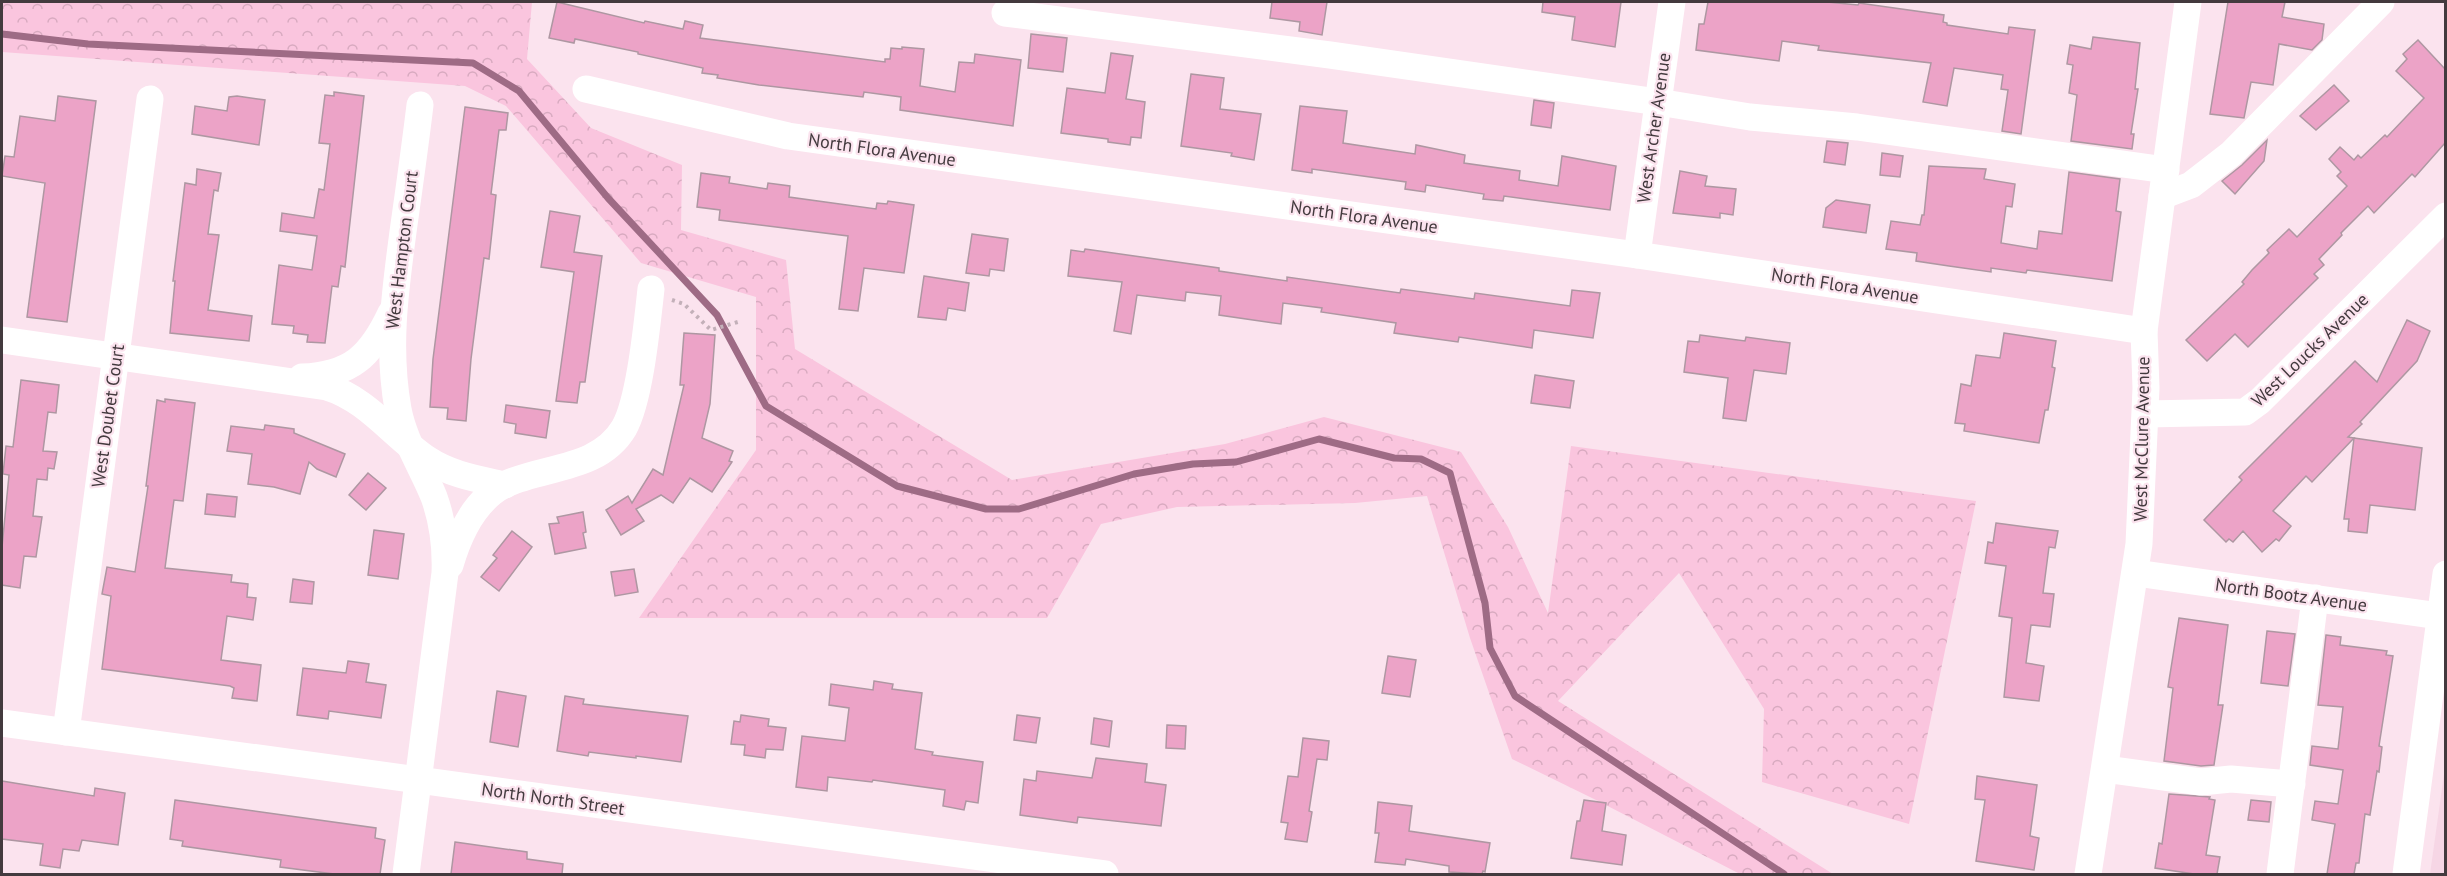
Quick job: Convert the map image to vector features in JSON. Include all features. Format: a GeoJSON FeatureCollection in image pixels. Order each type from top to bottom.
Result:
{"type":"FeatureCollection","features":[{"type":"Feature","properties":{"kind":"street","name":"West Archer Avenue"},"geometry":{"type":"LineString","coordinates":[[1637,255],[1672,2]]}},
{"type":"Feature","properties":{"kind":"street","name":"West McClure Avenue"},"geometry":{"type":"LineString","coordinates":[[2088,874],[2136,573],[2146,414],[2144,331],[2164,183],[2181,2]]}},
{"type":"Feature","properties":{"kind":"street"},"geometry":{"type":"LineString","coordinates":[[1005,13],[1330,55],[1750,117],[1857,127],[2164,183],[2191,185],[2231,154],[2381,2]]}},
{"type":"Feature","properties":{"kind":"street","name":"North Flora Avenue"},"geometry":{"type":"LineString","coordinates":[[586,89],[788,136],[1637,255],[2144,331]]}},
{"type":"Feature","properties":{"kind":"street","name":"West Doubet Court"},"geometry":{"type":"LineString","coordinates":[[66,732],[150,99]]}},
{"type":"Feature","properties":{"kind":"street","name":"West Hampton Court"},"geometry":{"type":"LineString","coordinates":[[406,874],[445,573],[444,534],[434,499],[409,445],[398,411],[395,385],[392,309],[420,105]]}},
{"type":"Feature","properties":{"kind":"street","name":"West Loucks Avenue"},"geometry":{"type":"LineString","coordinates":[[2146,414],[2245,412],[2260,401],[2445,216]]}},
{"type":"Feature","properties":{"kind":"street"},"geometry":{"type":"LineString","coordinates":[[442,595],[452,558],[468,522],[483,502],[505,485],[591,457],[605,449],[624,428],[638,378],[651,292]]}},
{"type":"Feature","properties":{"kind":"street"},"geometry":{"type":"LineString","coordinates":[[257,377],[317,376],[349,367],[369,351],[383,330],[392,309]]}},
{"type":"Feature","properties":{"kind":"street"},"geometry":{"type":"LineString","coordinates":[[2,340],[315,385],[340,391],[363,405],[428,460],[449,471],[505,485]]}},
{"type":"Feature","properties":{"kind":"street","name":"North Bootz Avenue"},"geometry":{"type":"LineString","coordinates":[[2136,573],[2442,616]]}},
{"type":"Feature","properties":{"kind":"street"},"geometry":{"type":"LineString","coordinates":[[2406,874],[2442,616],[2445,574]]}},
{"type":"Feature","properties":{"kind":"street"},"geometry":{"type":"LineString","coordinates":[[2280,874],[2315,598]]}},
{"type":"Feature","properties":{"kind":"street","name":"North North Street"},"geometry":{"type":"LineString","coordinates":[[2,723],[1105,874]]}},
{"type":"Feature","properties":{"kind":"street"},"geometry":{"type":"LineString","coordinates":[[2105,769],[2201,782],[2230,779],[2292,783]]}},
{"type":"Feature","properties":{"kind":"path"},"geometry":{"type":"LineString","coordinates":[[651,292],[684,304],[711,330],[739,321]]}},
{"type":"Feature","properties":{"kind":"shaded area"},"geometry":{"type":"Polygon","coordinates":[[[2445,767],[2445,874],[2430,874],[2445,767]]]}},
{"type":"Feature","properties":{"kind":"green space"},"geometry":{"type":"Polygon","coordinates":[[[2,2],[532,2],[527,59],[591,128],[682,165],[681,230],[786,260],[795,349],[1012,480],[1225,444],[1324,417],[1461,452],[1508,527],[1548,613],[1571,446],[1976,501],[1909,824],[1762,782],[1764,709],[1679,573],[1558,701],[1833,874],[1740,874],[1512,759],[1470,638],[1427,496],[1355,503],[1177,507],[1101,524],[1047,618],[639,618],[756,450],[756,297],[641,263],[506,106],[465,86],[2,52],[2,2]]]}},
{"type":"Feature","properties":{"kind":"building"},"geometry":{"type":"Polygon","coordinates":[[[557,2],[644,23],[645,21],[683,29],[685,21],[703,25],[700,38],[885,62],[885,59],[890,59],[891,48],[924,49],[920,86],[955,92],[959,62],[974,63],[975,54],[1021,60],[1013,126],[900,110],[901,97],[864,92],[863,97],[717,78],[718,75],[702,73],[703,68],[638,54],[638,52],[575,39],[574,43],[549,38],[557,2]]]}},
{"type":"Feature","properties":{"kind":"building"},"geometry":{"type":"Polygon","coordinates":[[[1272,2],[1327,2],[1322,35],[1299,31],[1300,22],[1270,18],[1272,2]]]}},
{"type":"Feature","properties":{"kind":"building"},"geometry":{"type":"Polygon","coordinates":[[[1543,2],[1621,2],[1615,47],[1572,40],[1575,17],[1542,12],[1543,2]]]}},
{"type":"Feature","properties":{"kind":"building"},"geometry":{"type":"Polygon","coordinates":[[[1708,2],[1827,2],[1858,5],[1859,3],[1944,15],[1943,22],[1947,25],[2008,34],[2009,27],[2035,30],[2021,134],[2002,131],[2008,90],[2001,89],[2003,75],[1954,68],[1947,106],[1923,102],[1931,63],[1818,50],[1819,46],[1782,41],[1779,61],[1696,50],[1699,24],[1704,24],[1708,2]]]}},
{"type":"Feature","properties":{"kind":"building"},"geometry":{"type":"Polygon","coordinates":[[[2228,2],[2285,2],[2282,17],[2324,24],[2322,40],[2312,50],[2279,44],[2273,85],[2251,82],[2244,118],[2210,114],[2228,2]]]}},
{"type":"Feature","properties":{"kind":"building"},"geometry":{"type":"Polygon","coordinates":[[[1031,34],[1067,38],[1063,72],[1028,68],[1031,34]]]}},
{"type":"Feature","properties":{"kind":"building"},"geometry":{"type":"Polygon","coordinates":[[[2093,37],[2140,43],[2135,89],[2138,89],[2131,134],[2134,134],[2132,149],[2071,141],[2077,95],[2069,93],[2073,65],[2067,64],[2070,45],[2091,49],[2093,37]]]}},
{"type":"Feature","properties":{"kind":"building"},"geometry":{"type":"Polygon","coordinates":[[[2418,40],[2445,69],[2445,143],[2415,177],[2412,174],[2374,213],[2368,206],[2341,233],[2342,235],[2319,259],[2324,265],[2314,274],[2318,278],[2248,347],[2235,334],[2207,361],[2186,340],[2244,284],[2242,282],[2269,253],[2267,250],[2289,229],[2297,237],[2347,186],[2337,176],[2341,172],[2329,159],[2340,147],[2354,160],[2358,155],[2361,158],[2385,135],[2387,137],[2424,98],[2396,71],[2407,59],[2403,54],[2418,40]]]}},
{"type":"Feature","properties":{"kind":"building"},"geometry":{"type":"Polygon","coordinates":[[[1111,53],[1133,56],[1126,99],[1145,102],[1141,138],[1131,137],[1130,145],[1108,142],[1108,139],[1061,133],[1067,88],[1105,93],[1111,53]]]}},
{"type":"Feature","properties":{"kind":"building"},"geometry":{"type":"Polygon","coordinates":[[[1191,74],[1224,78],[1220,109],[1261,114],[1254,160],[1231,156],[1232,153],[1181,146],[1191,74]]]}},
{"type":"Feature","properties":{"kind":"building"},"geometry":{"type":"Polygon","coordinates":[[[2334,85],[2349,101],[2316,130],[2300,116],[2334,85]]]}},
{"type":"Feature","properties":{"kind":"building"},"geometry":{"type":"Polygon","coordinates":[[[334,92],[364,96],[345,267],[341,266],[338,287],[332,286],[325,343],[307,342],[308,335],[293,333],[294,326],[272,324],[279,265],[312,270],[317,236],[280,231],[282,213],[314,218],[319,189],[324,190],[330,144],[319,143],[325,95],[334,96],[334,92]]]}},
{"type":"Feature","properties":{"kind":"building"},"geometry":{"type":"Polygon","coordinates":[[[58,96],[96,101],[67,322],[27,317],[45,183],[2,176],[5,156],[14,157],[20,116],[55,121],[58,96]]]}},
{"type":"Feature","properties":{"kind":"building"},"geometry":{"type":"Polygon","coordinates":[[[229,97],[265,100],[259,145],[192,134],[195,106],[227,111],[229,97]]]}},
{"type":"Feature","properties":{"kind":"building"},"geometry":{"type":"Polygon","coordinates":[[[1534,100],[1554,103],[1551,128],[1531,125],[1534,100]]]}},
{"type":"Feature","properties":{"kind":"building"},"geometry":{"type":"Polygon","coordinates":[[[1300,106],[1347,111],[1343,143],[1415,154],[1416,145],[1465,155],[1464,163],[1520,171],[1519,180],[1558,186],[1562,156],[1616,166],[1610,210],[1504,196],[1503,201],[1483,199],[1484,194],[1426,185],[1425,192],[1405,189],[1406,182],[1312,169],[1312,173],[1292,170],[1300,106]]]}},
{"type":"Feature","properties":{"kind":"building"},"geometry":{"type":"Polygon","coordinates":[[[465,107],[508,113],[506,130],[499,130],[491,194],[496,195],[489,259],[484,258],[471,359],[466,421],[447,419],[448,408],[430,407],[433,359],[465,107]]]}},
{"type":"Feature","properties":{"kind":"building"},"geometry":{"type":"Polygon","coordinates":[[[2267,140],[2264,161],[2235,194],[2222,181],[2267,140]]]}},
{"type":"Feature","properties":{"kind":"building"},"geometry":{"type":"Polygon","coordinates":[[[1827,141],[1848,143],[1845,165],[1824,162],[1827,141]]]}},
{"type":"Feature","properties":{"kind":"building"},"geometry":{"type":"Polygon","coordinates":[[[1882,153],[1903,156],[1900,177],[1880,175],[1882,153]]]}},
{"type":"Feature","properties":{"kind":"building"},"geometry":{"type":"Polygon","coordinates":[[[1929,166],[1986,169],[1984,179],[2015,184],[2012,207],[2006,206],[2001,243],[2037,249],[2039,231],[2062,234],[2069,172],[2120,179],[2116,211],[2121,212],[2112,281],[2027,270],[2026,273],[1991,268],[1991,272],[1916,261],[1917,253],[1886,249],[1891,221],[1920,225],[1922,215],[1924,215],[1929,166]]]}},
{"type":"Feature","properties":{"kind":"building"},"geometry":{"type":"Polygon","coordinates":[[[197,169],[221,173],[218,191],[214,190],[208,234],[219,235],[208,310],[252,316],[249,341],[170,333],[175,281],[173,281],[185,183],[196,185],[197,169]]]}},
{"type":"Feature","properties":{"kind":"building"},"geometry":{"type":"Polygon","coordinates":[[[1680,171],[1707,176],[1705,186],[1736,189],[1733,215],[1720,213],[1720,218],[1673,213],[1680,171]]]}},
{"type":"Feature","properties":{"kind":"building"},"geometry":{"type":"Polygon","coordinates":[[[701,173],[730,177],[729,183],[767,189],[768,183],[790,186],[789,197],[876,209],[877,203],[887,204],[888,201],[914,205],[904,273],[864,268],[858,311],[839,309],[848,236],[719,220],[720,210],[697,207],[701,173]]]}},
{"type":"Feature","properties":{"kind":"building"},"geometry":{"type":"Polygon","coordinates":[[[1836,200],[1870,205],[1866,233],[1823,227],[1826,208],[1836,200]]]}},
{"type":"Feature","properties":{"kind":"building"},"geometry":{"type":"Polygon","coordinates":[[[550,211],[580,216],[574,252],[602,256],[585,382],[580,382],[577,403],[556,401],[574,272],[541,267],[550,211]]]}},
{"type":"Feature","properties":{"kind":"building"},"geometry":{"type":"Polygon","coordinates":[[[972,234],[1008,239],[1004,271],[990,269],[989,276],[966,273],[972,234]]]}},
{"type":"Feature","properties":{"kind":"building"},"geometry":{"type":"Polygon","coordinates":[[[1085,249],[1219,268],[1219,271],[1287,281],[1287,277],[1400,293],[1401,289],[1474,299],[1475,293],[1570,306],[1572,290],[1600,293],[1593,338],[1534,330],[1532,348],[1459,337],[1458,342],[1394,333],[1396,323],[1321,312],[1322,308],[1283,303],[1281,324],[1219,315],[1221,296],[1186,292],[1185,301],[1137,295],[1131,334],[1114,331],[1122,282],[1068,276],[1071,250],[1084,252],[1085,249]]]}},
{"type":"Feature","properties":{"kind":"building"},"geometry":{"type":"Polygon","coordinates":[[[924,276],[969,283],[965,311],[948,308],[946,320],[918,317],[924,276]]]}},
{"type":"Feature","properties":{"kind":"building"},"geometry":{"type":"Polygon","coordinates":[[[2407,320],[2430,331],[2417,361],[2360,422],[2362,424],[2348,437],[2354,438],[2312,482],[2306,476],[2273,511],[2291,526],[2279,541],[2276,539],[2262,552],[2243,531],[2233,542],[2229,539],[2226,542],[2204,520],[2242,480],[2239,477],[2355,361],[2377,382],[2407,320]]]}},
{"type":"Feature","properties":{"kind":"building"},"geometry":{"type":"Polygon","coordinates":[[[684,333],[715,335],[710,404],[702,438],[733,451],[729,461],[732,462],[712,492],[690,478],[673,503],[661,495],[636,509],[644,521],[621,535],[606,510],[628,496],[632,503],[653,469],[663,475],[684,385],[680,385],[684,333]]]}},
{"type":"Feature","properties":{"kind":"building"},"geometry":{"type":"Polygon","coordinates":[[[2004,333],[2056,341],[2052,367],[2055,368],[2048,410],[2045,410],[2039,443],[1964,431],[1965,424],[1955,423],[1961,384],[1971,386],[1976,355],[2000,358],[2004,333]]]}},
{"type":"Feature","properties":{"kind":"building"},"geometry":{"type":"Polygon","coordinates":[[[1700,335],[1745,341],[1746,337],[1790,343],[1786,374],[1754,370],[1746,421],[1723,418],[1728,378],[1684,372],[1688,341],[1699,342],[1700,335]]]}},
{"type":"Feature","properties":{"kind":"building"},"geometry":{"type":"Polygon","coordinates":[[[1535,375],[1574,381],[1570,408],[1531,403],[1535,375]]]}},
{"type":"Feature","properties":{"kind":"building"},"geometry":{"type":"Polygon","coordinates":[[[21,380],[59,385],[56,413],[48,412],[43,451],[57,452],[54,469],[48,468],[47,480],[37,479],[33,516],[42,517],[36,557],[24,556],[20,588],[2,585],[2,547],[9,475],[3,474],[6,446],[13,447],[21,380]]]}},
{"type":"Feature","properties":{"kind":"building"},"geometry":{"type":"Polygon","coordinates":[[[165,399],[195,403],[183,501],[174,500],[165,568],[232,575],[231,582],[248,584],[247,597],[256,598],[253,620],[227,616],[221,660],[261,665],[257,701],[232,698],[234,688],[230,686],[102,669],[111,596],[102,594],[107,567],[135,572],[148,486],[146,486],[157,400],[165,402],[165,399]]]}},
{"type":"Feature","properties":{"kind":"building"},"geometry":{"type":"Polygon","coordinates":[[[506,405],[550,411],[546,438],[515,433],[516,424],[504,422],[506,405]]]}},
{"type":"Feature","properties":{"kind":"building"},"geometry":{"type":"Polygon","coordinates":[[[265,425],[294,429],[294,433],[345,454],[336,477],[317,469],[309,462],[300,494],[274,487],[248,484],[252,454],[227,451],[231,426],[264,430],[265,425]]]}},
{"type":"Feature","properties":{"kind":"building"},"geometry":{"type":"Polygon","coordinates":[[[2354,438],[2422,448],[2415,510],[2370,505],[2367,533],[2348,531],[2349,519],[2344,519],[2354,438]]]}},
{"type":"Feature","properties":{"kind":"building"},"geometry":{"type":"Polygon","coordinates":[[[368,473],[386,488],[366,510],[349,495],[368,473]]]}},
{"type":"Feature","properties":{"kind":"building"},"geometry":{"type":"Polygon","coordinates":[[[207,494],[237,497],[235,517],[205,514],[207,494]]]}},
{"type":"Feature","properties":{"kind":"building"},"geometry":{"type":"Polygon","coordinates":[[[583,512],[586,548],[555,554],[549,524],[559,523],[557,517],[583,512]]]}},
{"type":"Feature","properties":{"kind":"building"},"geometry":{"type":"Polygon","coordinates":[[[1996,523],[2058,531],[2055,548],[2049,547],[2043,593],[2054,594],[2050,627],[2031,625],[2026,663],[2044,666],[2039,701],[2004,697],[2012,618],[1999,616],[2006,566],[1985,563],[1988,542],[1993,543],[1996,523]]]}},
{"type":"Feature","properties":{"kind":"building"},"geometry":{"type":"Polygon","coordinates":[[[374,530],[404,534],[398,579],[368,575],[374,530]]]}},
{"type":"Feature","properties":{"kind":"building"},"geometry":{"type":"Polygon","coordinates":[[[512,531],[532,547],[499,591],[481,577],[497,558],[493,555],[512,531]]]}},
{"type":"Feature","properties":{"kind":"building"},"geometry":{"type":"Polygon","coordinates":[[[634,569],[638,592],[615,596],[611,572],[634,569]]]}},
{"type":"Feature","properties":{"kind":"building"},"geometry":{"type":"Polygon","coordinates":[[[293,579],[314,582],[312,604],[290,602],[293,579]]]}},
{"type":"Feature","properties":{"kind":"building"},"geometry":{"type":"Polygon","coordinates":[[[2179,618],[2228,625],[2218,705],[2223,705],[2214,765],[2201,766],[2164,761],[2173,688],[2168,687],[2179,618]]]}},
{"type":"Feature","properties":{"kind":"building"},"geometry":{"type":"Polygon","coordinates":[[[2267,631],[2295,634],[2288,686],[2261,683],[2267,631]]]}},
{"type":"Feature","properties":{"kind":"building"},"geometry":{"type":"Polygon","coordinates":[[[2326,635],[2341,637],[2340,645],[2387,651],[2386,655],[2393,656],[2379,746],[2382,747],[2379,772],[2377,771],[2370,815],[2365,814],[2359,863],[2356,863],[2354,874],[2327,874],[2335,824],[2312,820],[2315,801],[2338,804],[2343,770],[2310,765],[2312,746],[2338,749],[2343,707],[2318,705],[2326,635]]]}},
{"type":"Feature","properties":{"kind":"building"},"geometry":{"type":"Polygon","coordinates":[[[1388,656],[1416,660],[1410,697],[1382,693],[1388,656]]]}},
{"type":"Feature","properties":{"kind":"building"},"geometry":{"type":"Polygon","coordinates":[[[348,661],[369,664],[366,682],[386,685],[381,718],[329,711],[328,719],[297,715],[303,668],[346,673],[348,661]]]}},
{"type":"Feature","properties":{"kind":"building"},"geometry":{"type":"Polygon","coordinates":[[[874,681],[893,684],[892,689],[922,693],[915,749],[933,752],[932,755],[983,762],[978,803],[966,801],[964,810],[943,806],[945,790],[873,780],[872,782],[828,777],[827,791],[796,787],[802,736],[845,741],[849,708],[829,705],[831,684],[873,690],[874,681]]]}},
{"type":"Feature","properties":{"kind":"building"},"geometry":{"type":"Polygon","coordinates":[[[497,691],[526,696],[518,747],[490,742],[497,691]]]}},
{"type":"Feature","properties":{"kind":"building"},"geometry":{"type":"Polygon","coordinates":[[[565,696],[584,699],[583,704],[688,716],[681,762],[589,752],[588,756],[557,751],[565,696]]]}},
{"type":"Feature","properties":{"kind":"building"},"geometry":{"type":"Polygon","coordinates":[[[741,715],[769,719],[768,726],[786,728],[783,750],[766,749],[765,758],[744,755],[745,745],[731,744],[734,721],[740,722],[741,715]]]}},
{"type":"Feature","properties":{"kind":"building"},"geometry":{"type":"Polygon","coordinates":[[[1017,715],[1040,718],[1036,743],[1014,740],[1017,715]]]}},
{"type":"Feature","properties":{"kind":"building"},"geometry":{"type":"Polygon","coordinates":[[[1094,718],[1112,721],[1109,747],[1091,744],[1094,718]]]}},
{"type":"Feature","properties":{"kind":"building"},"geometry":{"type":"Polygon","coordinates":[[[1167,725],[1186,726],[1185,749],[1166,748],[1167,725]]]}},
{"type":"Feature","properties":{"kind":"building"},"geometry":{"type":"Polygon","coordinates":[[[1303,738],[1329,741],[1327,760],[1317,759],[1307,842],[1285,839],[1288,823],[1281,822],[1288,776],[1298,777],[1303,738]]]}},
{"type":"Feature","properties":{"kind":"building"},"geometry":{"type":"Polygon","coordinates":[[[1096,758],[1147,764],[1145,782],[1166,785],[1161,826],[1078,817],[1077,823],[1020,815],[1024,779],[1036,781],[1037,771],[1092,778],[1096,758]]]}},
{"type":"Feature","properties":{"kind":"building"},"geometry":{"type":"Polygon","coordinates":[[[1977,776],[2037,785],[2030,836],[2039,838],[2034,870],[1976,861],[1985,800],[1975,799],[1977,776]]]}},
{"type":"Feature","properties":{"kind":"building"},"geometry":{"type":"Polygon","coordinates":[[[2,781],[94,796],[95,788],[125,793],[118,845],[82,840],[79,851],[63,849],[60,868],[40,865],[43,844],[2,839],[2,781]]]}},
{"type":"Feature","properties":{"kind":"building"},"geometry":{"type":"Polygon","coordinates":[[[2169,794],[2210,797],[2209,799],[2215,800],[2206,855],[2220,857],[2217,874],[2194,874],[2155,868],[2159,843],[2162,844],[2169,794]]]}},
{"type":"Feature","properties":{"kind":"building"},"geometry":{"type":"Polygon","coordinates":[[[175,800],[376,828],[375,838],[385,840],[380,874],[334,874],[280,867],[281,860],[182,846],[183,841],[170,839],[175,800]]]}},
{"type":"Feature","properties":{"kind":"building"},"geometry":{"type":"Polygon","coordinates":[[[1584,800],[1606,803],[1602,831],[1626,835],[1622,865],[1571,858],[1577,821],[1580,821],[1584,800]]]}},
{"type":"Feature","properties":{"kind":"building"},"geometry":{"type":"Polygon","coordinates":[[[2251,800],[2271,802],[2269,822],[2248,820],[2251,800]]]}},
{"type":"Feature","properties":{"kind":"building"},"geometry":{"type":"Polygon","coordinates":[[[1378,802],[1412,806],[1409,831],[1490,843],[1485,872],[1483,871],[1482,874],[1449,872],[1449,866],[1406,859],[1405,865],[1375,862],[1379,833],[1375,833],[1378,802]]]}},
{"type":"Feature","properties":{"kind":"building"},"geometry":{"type":"Polygon","coordinates":[[[455,842],[527,852],[527,859],[563,864],[562,874],[451,874],[455,842]]]}},
{"type":"Feature","properties":{"kind":"waterway"},"geometry":{"type":"LineString","coordinates":[[2,34],[88,44],[473,63],[519,91],[608,198],[717,315],[766,406],[897,486],[986,509],[1019,509],[1134,474],[1193,464],[1236,462],[1319,439],[1394,458],[1421,459],[1450,473],[1485,603],[1490,648],[1515,696],[1784,874]]}}]}
